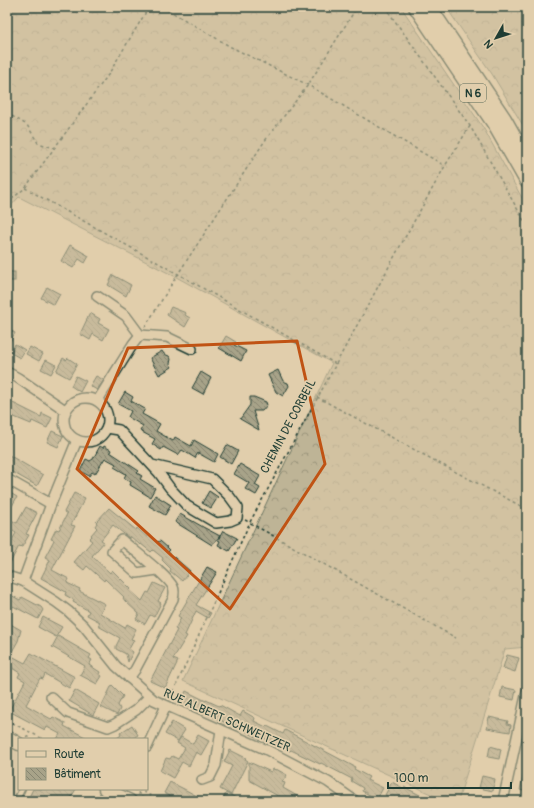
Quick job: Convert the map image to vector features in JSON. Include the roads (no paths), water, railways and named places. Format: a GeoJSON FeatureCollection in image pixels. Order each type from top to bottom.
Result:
{"type":"FeatureCollection","features":[{"type":"Feature","properties":{"kind":"main road","name":"N 6"},"geometry":{"type":"LineString","coordinates":[[416,7],[494,123],[527,181]]}},
{"type":"Feature","properties":{"kind":"main road","name":"N 6"},"geometry":{"type":"LineString","coordinates":[[429,7],[504,119],[527,160]]}},
{"type":"Feature","properties":{"kind":"main road"},"geometry":{"type":"LineString","coordinates":[[7,737],[18,743]]}},
{"type":"Feature","properties":{"kind":"main road"},"geometry":{"type":"LineString","coordinates":[[107,790],[126,800]]}},
{"type":"Feature","properties":{"kind":"street"},"geometry":{"type":"LineString","coordinates":[[97,296],[126,316],[140,335],[167,337],[192,348]]}},
{"type":"Feature","properties":{"kind":"street"},"geometry":{"type":"LineString","coordinates":[[98,400],[140,335]]}},
{"type":"Feature","properties":{"kind":"street"},"geometry":{"type":"LineString","coordinates":[[7,372],[65,410]]}},
{"type":"Feature","properties":{"kind":"street"},"geometry":{"type":"LineString","coordinates":[[82,397],[91,397],[98,400],[103,404],[107,411],[109,420],[103,435],[97,440],[87,442],[77,440],[70,436],[64,426],[63,419],[65,410],[74,400],[82,397]]}},
{"type":"Feature","properties":{"kind":"street"},"geometry":{"type":"LineString","coordinates":[[107,428],[119,430],[152,465],[187,506],[216,523],[230,521],[237,518],[238,508],[230,497],[212,479],[152,465]]}},
{"type":"Feature","properties":{"kind":"street"},"geometry":{"type":"LineString","coordinates":[[23,581],[51,504],[77,440]]}},
{"type":"Feature","properties":{"kind":"street"},"geometry":{"type":"LineString","coordinates":[[7,479],[51,504]]}},
{"type":"Feature","properties":{"kind":"street"},"geometry":{"type":"LineString","coordinates":[[129,678],[139,663],[173,599],[174,593],[170,582],[157,570],[122,540],[112,551],[137,573],[157,570]]}},
{"type":"Feature","properties":{"kind":"street","name":"RUE ALBERT SCHWEITZER"},"geometry":{"type":"LineString","coordinates":[[7,576],[23,581],[68,611],[84,626],[116,666],[149,697],[166,706],[250,742],[297,765],[328,782],[355,801]]}},
{"type":"Feature","properties":{"kind":"street"},"geometry":{"type":"LineString","coordinates":[[503,801],[527,691]]}},
{"type":"Feature","properties":{"kind":"street"},"geometry":{"type":"LineString","coordinates":[[51,697],[68,713],[108,727],[136,710],[149,697]]}},
{"type":"Feature","properties":{"kind":"street"},"geometry":{"type":"LineString","coordinates":[[148,745],[166,706]]}},
{"type":"Feature","properties":{"kind":"street"},"geometry":{"type":"LineString","coordinates":[[202,780],[210,777],[216,765],[221,730]]}},
{"type":"Feature","properties":{"kind":"lane"},"geometry":{"type":"LineString","coordinates":[[16,801],[22,790]]}}]}
